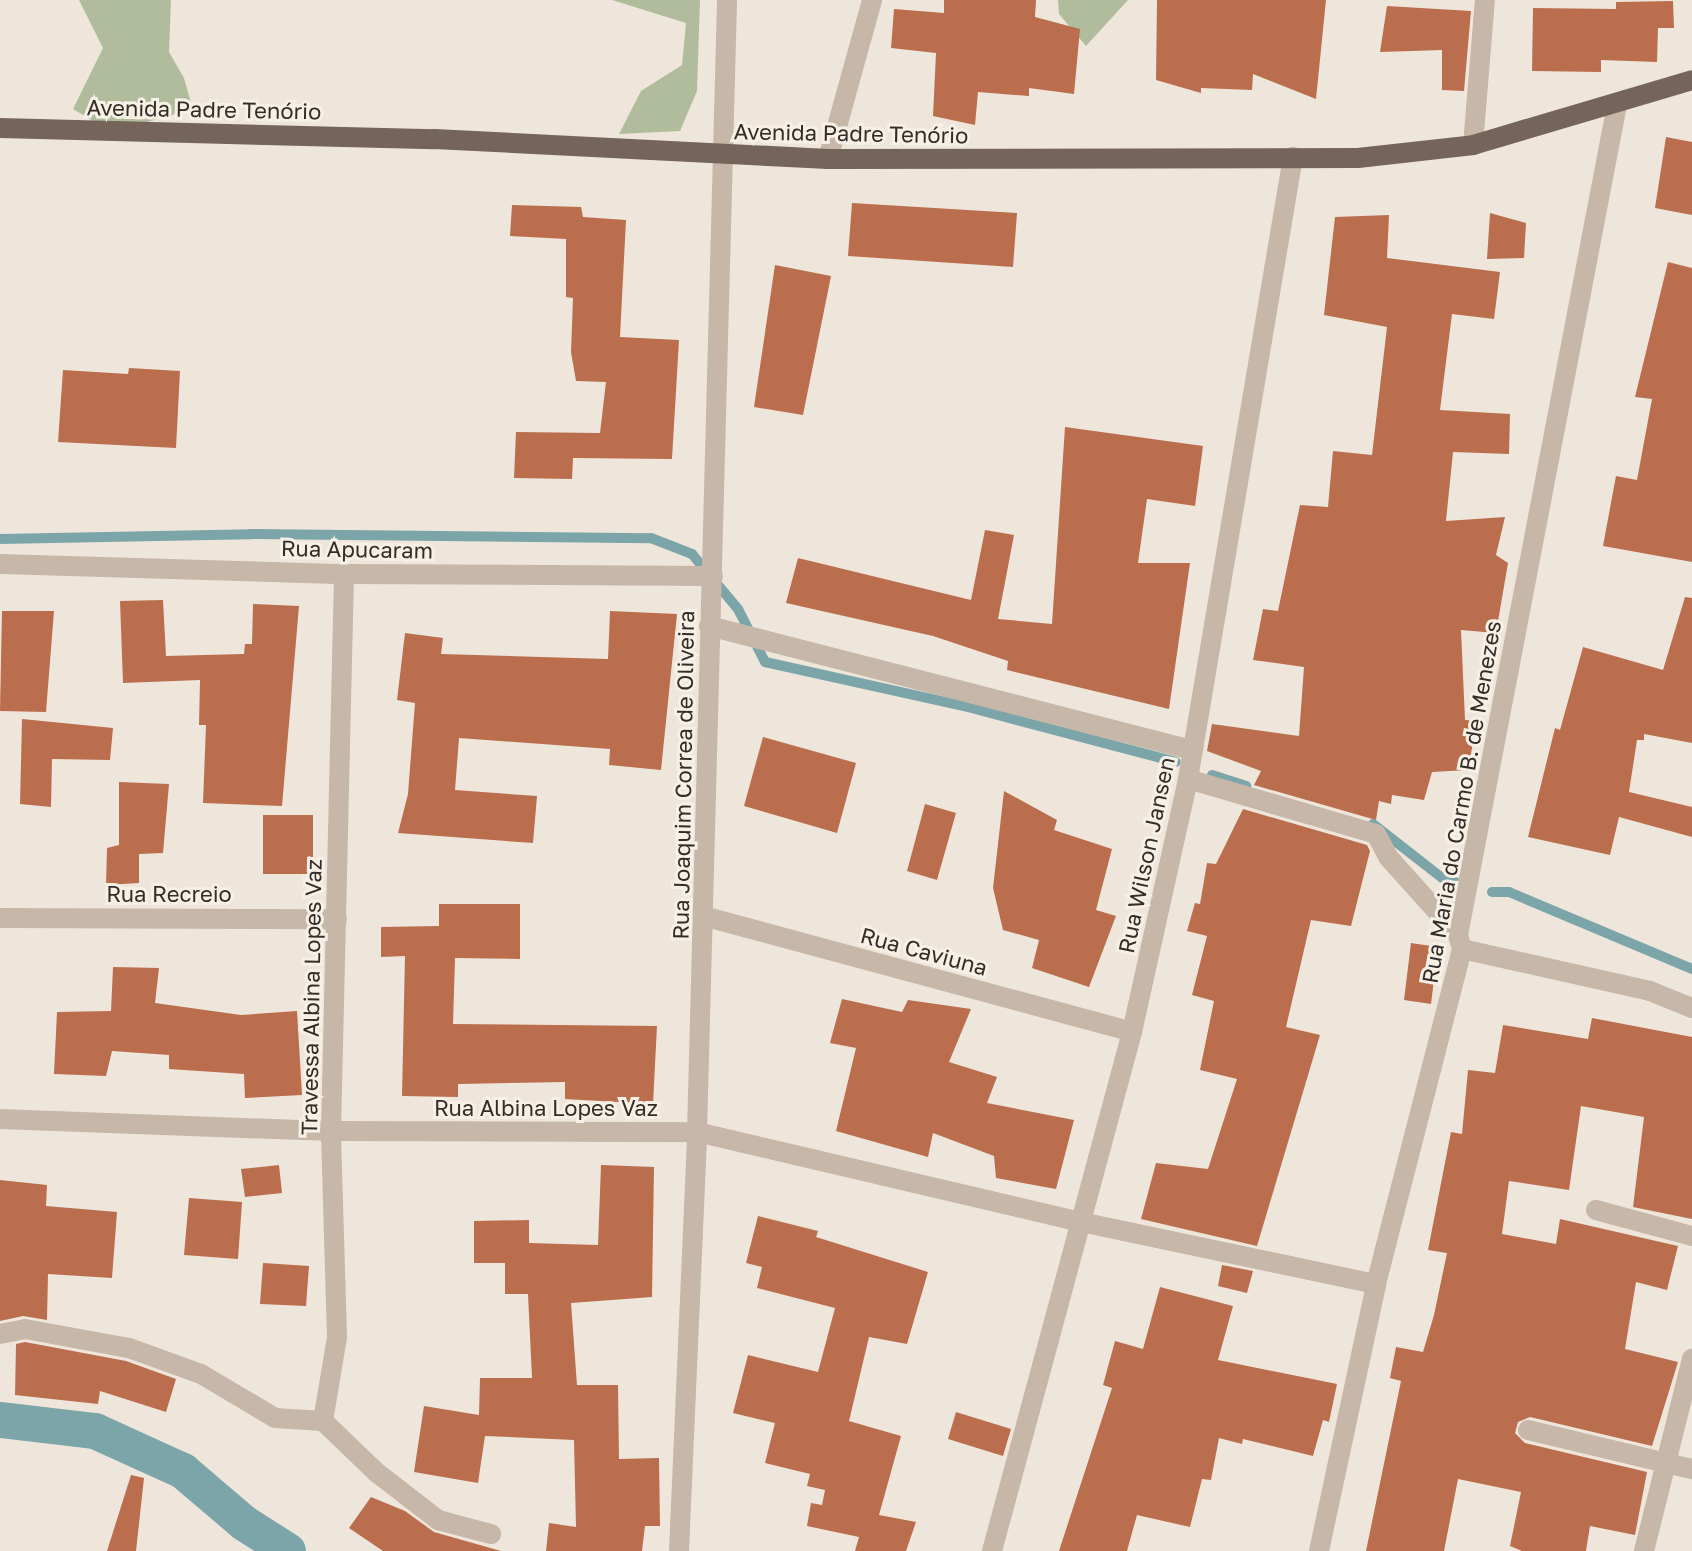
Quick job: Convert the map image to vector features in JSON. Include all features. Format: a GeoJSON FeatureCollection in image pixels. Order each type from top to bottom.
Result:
{"type":"FeatureCollection","features":[{"type":"Feature","properties":{"kind":"main road","name":"Avenida Padre Tenório"},"geometry":{"type":"LineString","coordinates":[[0,128],[434,139],[828,159],[1358,158],[1473,145],[1617,105],[1692,80]]}},
{"type":"Feature","properties":{"kind":"street","name":"Rua Joaquim Correa de Oliveira"},"geometry":{"type":"LineString","coordinates":[[679,1551],[697,1132],[727,0]]}},
{"type":"Feature","properties":{"kind":"street"},"geometry":{"type":"LineString","coordinates":[[828,159],[872,0]]}},
{"type":"Feature","properties":{"kind":"street"},"geometry":{"type":"LineString","coordinates":[[1473,145],[1485,0]]}},
{"type":"Feature","properties":{"kind":"street","name":"Rua Maria do Carmo B. de Menezes"},"geometry":{"type":"LineString","coordinates":[[1319,1551],[1376,1284],[1460,942],[1617,105]]}},
{"type":"Feature","properties":{"kind":"street","name":"Rua Wilson Jansen"},"geometry":{"type":"LineString","coordinates":[[992,1551],[1132,1032],[1188,779],[1293,157]]}},
{"type":"Feature","properties":{"kind":"street","name":"Rua Apucaram"},"geometry":{"type":"LineString","coordinates":[[0,564],[344,574],[713,576]]}},
{"type":"Feature","properties":{"kind":"street","name":"Travessa Albina Lopes Vaz"},"geometry":{"type":"LineString","coordinates":[[323,1421],[337,1337],[331,1131],[344,574]]}},
{"type":"Feature","properties":{"kind":"street"},"geometry":{"type":"LineString","coordinates":[[709,626],[1192,750]]}},
{"type":"Feature","properties":{"kind":"street"},"geometry":{"type":"LineString","coordinates":[[1188,779],[1376,834],[1389,858],[1460,942],[1635,987],[1692,1008]]}},
{"type":"Feature","properties":{"kind":"street","name":"Rua Caviuna"},"geometry":{"type":"LineString","coordinates":[[703,916],[1132,1032]]}},
{"type":"Feature","properties":{"kind":"street","name":"Rua Recreio"},"geometry":{"type":"LineString","coordinates":[[0,918],[337,919]]}},
{"type":"Feature","properties":{"kind":"street","name":"Rua Albina Lopes Vaz"},"geometry":{"type":"LineString","coordinates":[[0,1119],[331,1131],[697,1132],[1081,1222],[1376,1284]]}},
{"type":"Feature","properties":{"kind":"street"},"geometry":{"type":"LineString","coordinates":[[1596,1210],[1692,1236]]}},
{"type":"Feature","properties":{"kind":"street"},"geometry":{"type":"LineString","coordinates":[[0,1334],[25,1329],[129,1348],[201,1374],[275,1418],[323,1421],[438,1520],[491,1534]]}},
{"type":"Feature","properties":{"kind":"street"},"geometry":{"type":"LineString","coordinates":[[1644,1551],[1664,1461],[1692,1359]]}},
{"type":"Feature","properties":{"kind":"street"},"geometry":{"type":"LineString","coordinates":[[1528,1430],[1692,1469]]}},
{"type":"Feature","properties":{"kind":"green space"},"geometry":{"type":"Polygon","coordinates":[[[79,0],[171,0],[169,52],[184,78],[191,103],[171,116],[110,131],[73,109],[103,48],[79,0]]]}},
{"type":"Feature","properties":{"kind":"green space"},"geometry":{"type":"Polygon","coordinates":[[[612,0],[700,0],[697,91],[680,131],[619,134],[641,91],[682,65],[686,23],[612,0]]]}},
{"type":"Feature","properties":{"kind":"green space"},"geometry":{"type":"Polygon","coordinates":[[[1058,0],[1128,0],[1086,46],[1059,14],[1058,0]]]}},
{"type":"Feature","properties":{"kind":"building"},"geometry":{"type":"Polygon","coordinates":[[[944,0],[1036,0],[1035,17],[1080,29],[1074,94],[1029,88],[1029,96],[978,92],[975,125],[933,116],[936,53],[891,48],[894,9],[944,13],[944,0]]]}},
{"type":"Feature","properties":{"kind":"building"},"geometry":{"type":"Polygon","coordinates":[[[1157,0],[1326,0],[1316,99],[1253,74],[1252,90],[1201,88],[1201,93],[1156,80],[1157,0]]]}},
{"type":"Feature","properties":{"kind":"building"},"geometry":{"type":"Polygon","coordinates":[[[1673,1],[1674,28],[1658,28],[1657,62],[1601,60],[1601,72],[1532,71],[1533,8],[1616,9],[1616,2],[1673,1]]]}},
{"type":"Feature","properties":{"kind":"building"},"geometry":{"type":"Polygon","coordinates":[[[1387,6],[1471,11],[1464,91],[1442,90],[1442,50],[1380,52],[1387,6]]]}},
{"type":"Feature","properties":{"kind":"building"},"geometry":{"type":"Polygon","coordinates":[[[1666,137],[1692,142],[1692,215],[1655,208],[1666,137]]]}},
{"type":"Feature","properties":{"kind":"building"},"geometry":{"type":"Polygon","coordinates":[[[852,203],[1017,213],[1013,267],[848,256],[852,203]]]}},
{"type":"Feature","properties":{"kind":"building"},"geometry":{"type":"Polygon","coordinates":[[[512,205],[581,207],[583,217],[626,220],[620,337],[679,340],[672,459],[573,458],[572,479],[514,478],[516,432],[600,433],[606,382],[576,381],[571,352],[573,298],[566,297],[566,239],[510,236],[512,205]]]}},
{"type":"Feature","properties":{"kind":"building"},"geometry":{"type":"Polygon","coordinates":[[[1490,213],[1526,223],[1524,258],[1487,259],[1490,213]]]}},
{"type":"Feature","properties":{"kind":"building"},"geometry":{"type":"Polygon","coordinates":[[[1389,215],[1387,258],[1500,272],[1494,319],[1452,314],[1440,410],[1510,414],[1509,454],[1453,452],[1446,521],[1505,517],[1496,555],[1508,563],[1496,633],[1461,630],[1465,720],[1477,721],[1468,770],[1432,772],[1424,800],[1392,795],[1391,804],[1379,801],[1376,820],[1254,785],[1261,771],[1207,751],[1212,724],[1299,736],[1304,667],[1253,660],[1263,609],[1278,611],[1300,505],[1328,507],[1333,451],[1372,455],[1387,327],[1324,315],[1335,217],[1389,215]]]}},
{"type":"Feature","properties":{"kind":"building"},"geometry":{"type":"Polygon","coordinates":[[[1668,262],[1692,268],[1692,562],[1603,546],[1616,476],[1637,480],[1652,399],[1635,397],[1668,262]]]}},
{"type":"Feature","properties":{"kind":"building"},"geometry":{"type":"Polygon","coordinates":[[[775,265],[831,276],[803,415],[754,407],[775,265]]]}},
{"type":"Feature","properties":{"kind":"building"},"geometry":{"type":"Polygon","coordinates":[[[129,368],[180,371],[176,448],[58,442],[63,370],[128,374],[129,368]]]}},
{"type":"Feature","properties":{"kind":"building"},"geometry":{"type":"Polygon","coordinates":[[[1065,427],[1203,446],[1195,506],[1147,499],[1138,563],[1190,563],[1169,709],[1007,670],[1008,661],[933,636],[786,603],[798,558],[971,600],[985,530],[1014,535],[998,619],[1052,624],[1065,427]]]}},
{"type":"Feature","properties":{"kind":"building"},"geometry":{"type":"Polygon","coordinates":[[[1685,597],[1692,598],[1692,743],[1644,734],[1644,740],[1637,740],[1629,792],[1692,807],[1692,837],[1619,817],[1610,855],[1528,837],[1555,728],[1560,730],[1583,647],[1663,670],[1685,597]]]}},
{"type":"Feature","properties":{"kind":"building"},"geometry":{"type":"Polygon","coordinates":[[[163,600],[166,656],[244,654],[245,644],[252,644],[253,604],[299,606],[282,806],[203,803],[206,725],[199,725],[200,680],[123,683],[120,601],[163,600]]]}},
{"type":"Feature","properties":{"kind":"building"},"geometry":{"type":"Polygon","coordinates":[[[2,611],[54,611],[46,712],[0,711],[2,611]]]}},
{"type":"Feature","properties":{"kind":"building"},"geometry":{"type":"Polygon","coordinates":[[[610,611],[677,614],[661,770],[609,765],[610,749],[459,738],[455,790],[537,796],[533,843],[398,833],[408,794],[415,703],[397,700],[405,633],[443,638],[441,654],[608,659],[610,611]]]}},
{"type":"Feature","properties":{"kind":"building"},"geometry":{"type":"Polygon","coordinates":[[[22,719],[113,728],[110,760],[52,759],[51,807],[20,804],[22,719]]]}},
{"type":"Feature","properties":{"kind":"building"},"geometry":{"type":"Polygon","coordinates":[[[763,737],[856,763],[837,833],[744,806],[763,737]]]}},
{"type":"Feature","properties":{"kind":"building"},"geometry":{"type":"Polygon","coordinates":[[[119,782],[169,784],[163,853],[139,854],[139,883],[106,885],[107,848],[119,845],[119,782]]]}},
{"type":"Feature","properties":{"kind":"building"},"geometry":{"type":"Polygon","coordinates":[[[1004,791],[1057,820],[1054,830],[1112,849],[1096,910],[1116,916],[1089,987],[1032,968],[1039,940],[1003,930],[993,888],[1004,791]]]}},
{"type":"Feature","properties":{"kind":"building"},"geometry":{"type":"Polygon","coordinates":[[[925,804],[956,813],[937,880],[907,871],[925,804]]]}},
{"type":"Feature","properties":{"kind":"building"},"geometry":{"type":"Polygon","coordinates":[[[1243,809],[1367,845],[1370,851],[1351,926],[1311,920],[1286,1027],[1320,1035],[1257,1246],[1141,1219],[1156,1163],[1208,1169],[1237,1079],[1200,1070],[1214,1001],[1192,995],[1207,936],[1187,931],[1195,903],[1200,904],[1207,863],[1216,864],[1243,809]]]}},
{"type":"Feature","properties":{"kind":"building"},"geometry":{"type":"Polygon","coordinates":[[[263,815],[313,815],[313,874],[263,874],[263,815]]]}},
{"type":"Feature","properties":{"kind":"building"},"geometry":{"type":"Polygon","coordinates":[[[439,904],[520,904],[520,959],[455,958],[453,1024],[657,1026],[653,1104],[565,1099],[565,1082],[458,1084],[458,1097],[402,1096],[405,956],[381,957],[381,927],[439,926],[439,904]]]}},
{"type":"Feature","properties":{"kind":"building"},"geometry":{"type":"Polygon","coordinates":[[[1411,943],[1438,947],[1431,1004],[1404,1000],[1411,943]]]}},
{"type":"Feature","properties":{"kind":"building"},"geometry":{"type":"Polygon","coordinates":[[[113,967],[159,968],[155,1003],[241,1015],[297,1011],[302,1095],[245,1098],[244,1074],[169,1069],[169,1055],[112,1051],[106,1076],[54,1074],[57,1012],[111,1011],[113,967]]]}},
{"type":"Feature","properties":{"kind":"building"},"geometry":{"type":"Polygon","coordinates":[[[842,999],[902,1012],[908,1000],[971,1009],[949,1062],[997,1077],[987,1103],[1074,1120],[1056,1189],[996,1178],[994,1156],[933,1133],[928,1157],[836,1131],[856,1048],[830,1043],[842,999]]]}},
{"type":"Feature","properties":{"kind":"building"},"geometry":{"type":"Polygon","coordinates":[[[1592,1018],[1692,1037],[1692,1219],[1633,1207],[1644,1117],[1581,1106],[1569,1190],[1509,1181],[1502,1234],[1556,1244],[1560,1219],[1678,1246],[1667,1290],[1636,1282],[1625,1349],[1678,1362],[1652,1446],[1530,1417],[1518,1422],[1515,1433],[1525,1443],[1647,1472],[1635,1535],[1590,1526],[1586,1551],[1522,1551],[1510,1546],[1521,1492],[1458,1479],[1444,1551],[1366,1551],[1401,1381],[1390,1378],[1396,1347],[1423,1352],[1434,1315],[1447,1253],[1428,1250],[1451,1132],[1462,1134],[1468,1070],[1495,1073],[1503,1025],[1588,1039],[1592,1018]]]}},
{"type":"Feature","properties":{"kind":"building"},"geometry":{"type":"Polygon","coordinates":[[[279,1165],[282,1193],[245,1197],[241,1169],[279,1165]]]}},
{"type":"Feature","properties":{"kind":"building"},"geometry":{"type":"Polygon","coordinates":[[[601,1165],[654,1167],[652,1297],[571,1303],[577,1385],[618,1385],[619,1459],[659,1458],[660,1526],[645,1526],[642,1551],[546,1551],[549,1523],[576,1527],[574,1440],[485,1436],[478,1483],[414,1472],[424,1406],[479,1415],[480,1378],[532,1378],[528,1294],[505,1294],[505,1263],[474,1263],[474,1221],[529,1220],[529,1243],[598,1245],[601,1165]]]}},
{"type":"Feature","properties":{"kind":"building"},"geometry":{"type":"Polygon","coordinates":[[[0,1180],[47,1185],[46,1206],[117,1212],[112,1278],[48,1274],[47,1320],[23,1316],[0,1321],[0,1180]]]}},
{"type":"Feature","properties":{"kind":"building"},"geometry":{"type":"Polygon","coordinates":[[[189,1198],[242,1202],[238,1259],[184,1255],[189,1198]]]}},
{"type":"Feature","properties":{"kind":"building"},"geometry":{"type":"Polygon","coordinates":[[[758,1216],[818,1231],[816,1237],[928,1272],[907,1344],[869,1337],[849,1421],[901,1436],[879,1515],[916,1522],[906,1551],[855,1551],[859,1537],[807,1526],[811,1503],[822,1505],[825,1490],[807,1486],[810,1474],[765,1463],[775,1423],[733,1413],[748,1355],[818,1372],[835,1308],[757,1288],[762,1267],[746,1263],[758,1216]]]}},
{"type":"Feature","properties":{"kind":"building"},"geometry":{"type":"Polygon","coordinates":[[[263,1263],[309,1266],[306,1306],[260,1304],[263,1263]]]}},
{"type":"Feature","properties":{"kind":"building"},"geometry":{"type":"Polygon","coordinates":[[[1222,1265],[1253,1271],[1247,1293],[1218,1286],[1222,1265]]]}},
{"type":"Feature","properties":{"kind":"building"},"geometry":{"type":"Polygon","coordinates":[[[1160,1287],[1233,1306],[1218,1360],[1337,1384],[1329,1422],[1323,1420],[1313,1456],[1243,1439],[1242,1444],[1219,1438],[1211,1480],[1202,1479],[1190,1527],[1137,1515],[1127,1551],[1059,1551],[1112,1388],[1103,1385],[1115,1341],[1143,1349],[1160,1287]]]}},
{"type":"Feature","properties":{"kind":"building"},"geometry":{"type":"Polygon","coordinates":[[[25,1342],[126,1361],[176,1379],[166,1412],[100,1391],[98,1404],[15,1395],[16,1344],[25,1342]]]}},
{"type":"Feature","properties":{"kind":"building"},"geometry":{"type":"Polygon","coordinates":[[[956,1412],[1011,1429],[1003,1456],[948,1439],[956,1412]]]}},
{"type":"Feature","properties":{"kind":"building"},"geometry":{"type":"Polygon","coordinates":[[[131,1475],[144,1478],[136,1551],[107,1551],[131,1475]]]}},
{"type":"Feature","properties":{"kind":"building"},"geometry":{"type":"Polygon","coordinates":[[[371,1497],[405,1511],[434,1532],[501,1551],[383,1551],[349,1528],[371,1497]]]}},
{"type":"Feature","properties":{"kind":"waterway"},"geometry":{"type":"LineString","coordinates":[[0,539],[251,534],[651,538],[692,554],[738,609],[765,662],[964,706],[1176,762]]}},
{"type":"Feature","properties":{"kind":"waterway"},"geometry":{"type":"LineString","coordinates":[[1212,775],[1246,786]]}},
{"type":"Feature","properties":{"kind":"waterway"},"geometry":{"type":"LineString","coordinates":[[1373,824],[1442,878],[1455,882]]}},
{"type":"Feature","properties":{"kind":"waterway"},"geometry":{"type":"LineString","coordinates":[[1492,892],[1509,892],[1692,969]]}},
{"type":"Feature","properties":{"kind":"waterway"},"geometry":{"type":"LineString","coordinates":[[0,1420],[95,1431],[183,1471],[244,1523],[288,1551]]}}]}
